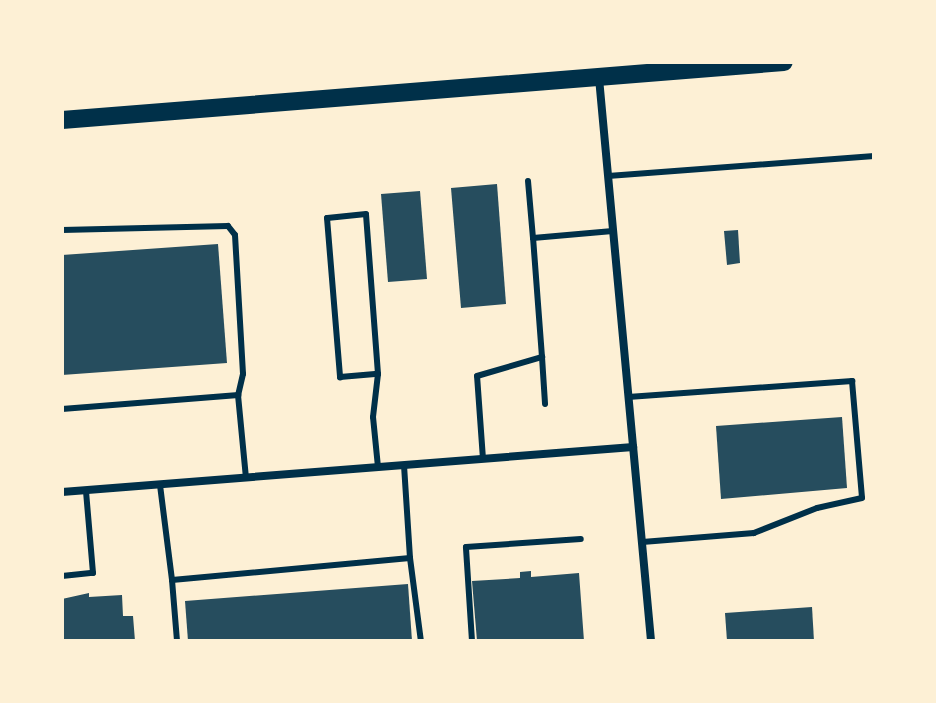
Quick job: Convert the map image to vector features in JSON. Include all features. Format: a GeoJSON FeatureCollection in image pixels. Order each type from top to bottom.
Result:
{"type":"FeatureCollection","features":[{"type":"Feature","properties":{"kind":"highway"},"geometry":{"type":"LineString","coordinates":[[62,120],[784,62]]}},
{"type":"Feature","properties":{"kind":"street"},"geometry":{"type":"LineString","coordinates":[[599,77],[651,641]]}},
{"type":"Feature","properties":{"kind":"street"},"geometry":{"type":"LineString","coordinates":[[62,492],[633,447]]}},
{"type":"Feature","properties":{"kind":"lane"},"geometry":{"type":"LineString","coordinates":[[608,176],[874,156]]}},
{"type":"Feature","properties":{"kind":"lane"},"geometry":{"type":"LineString","coordinates":[[528,181],[545,404]]}},
{"type":"Feature","properties":{"kind":"lane"},"geometry":{"type":"LineString","coordinates":[[378,374],[340,377],[327,218],[366,214],[378,374],[373,417],[378,467]]}},
{"type":"Feature","properties":{"kind":"lane"},"geometry":{"type":"LineString","coordinates":[[62,230],[228,226],[235,235],[243,374],[238,395],[246,478]]}},
{"type":"Feature","properties":{"kind":"lane"},"geometry":{"type":"LineString","coordinates":[[533,238],[613,231]]}},
{"type":"Feature","properties":{"kind":"lane"},"geometry":{"type":"LineString","coordinates":[[483,459],[477,376],[542,357]]}},
{"type":"Feature","properties":{"kind":"lane"},"geometry":{"type":"LineString","coordinates":[[628,397],[852,381],[862,498],[817,508],[754,533],[642,542]]}},
{"type":"Feature","properties":{"kind":"lane"},"geometry":{"type":"LineString","coordinates":[[62,409],[238,395]]}},
{"type":"Feature","properties":{"kind":"lane"},"geometry":{"type":"LineString","coordinates":[[404,465],[410,558],[421,641]]}},
{"type":"Feature","properties":{"kind":"lane"},"geometry":{"type":"LineString","coordinates":[[160,485],[177,641]]}},
{"type":"Feature","properties":{"kind":"lane"},"geometry":{"type":"LineString","coordinates":[[62,576],[93,573],[86,491]]}},
{"type":"Feature","properties":{"kind":"lane"},"geometry":{"type":"LineString","coordinates":[[472,641],[466,547],[581,539]]}},
{"type":"Feature","properties":{"kind":"lane"},"geometry":{"type":"LineString","coordinates":[[172,580],[410,558]]}},
{"type":"Feature","properties":{"kind":"building"},"geometry":{"type":"Polygon","coordinates":[[[497,184],[506,304],[461,308],[451,188],[497,184]]]}},
{"type":"Feature","properties":{"kind":"building"},"geometry":{"type":"Polygon","coordinates":[[[420,191],[427,279],[388,282],[381,194],[420,191]]]}},
{"type":"Feature","properties":{"kind":"building"},"geometry":{"type":"Polygon","coordinates":[[[738,230],[740,263],[727,265],[724,231],[738,230]]]}},
{"type":"Feature","properties":{"kind":"building"},"geometry":{"type":"Polygon","coordinates":[[[218,244],[227,363],[62,375],[62,255],[218,244]]]}},
{"type":"Feature","properties":{"kind":"building"},"geometry":{"type":"Polygon","coordinates":[[[842,417],[847,488],[721,499],[716,426],[842,417]]]}},
{"type":"Feature","properties":{"kind":"building"},"geometry":{"type":"Polygon","coordinates":[[[531,571],[531,577],[579,573],[584,641],[477,641],[472,581],[520,578],[520,572],[531,571]]]}},
{"type":"Feature","properties":{"kind":"building"},"geometry":{"type":"Polygon","coordinates":[[[408,584],[412,641],[188,641],[185,601],[408,584]]]}},
{"type":"Feature","properties":{"kind":"building"},"geometry":{"type":"Polygon","coordinates":[[[89,593],[89,597],[122,595],[123,616],[133,616],[135,641],[62,641],[62,599],[89,593]]]}},
{"type":"Feature","properties":{"kind":"building"},"geometry":{"type":"Polygon","coordinates":[[[812,607],[814,641],[727,641],[725,613],[812,607]]]}}]}
